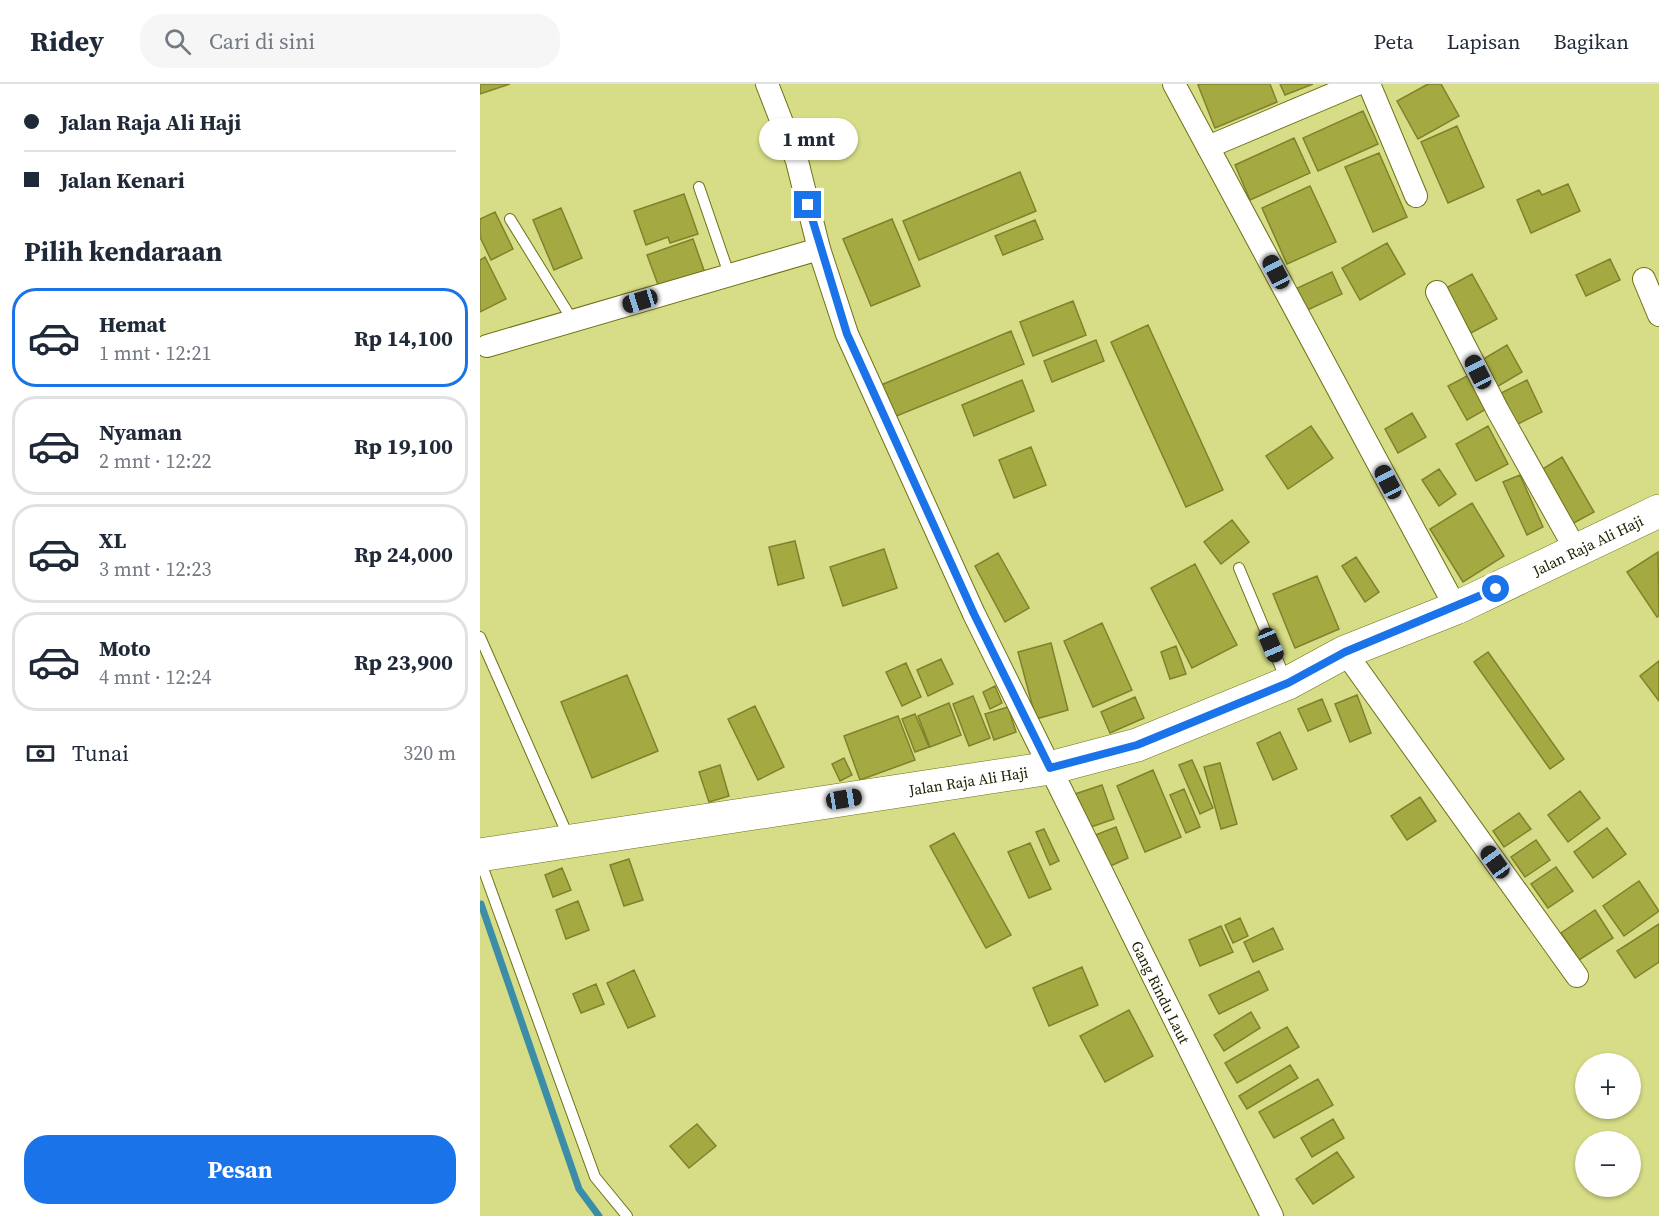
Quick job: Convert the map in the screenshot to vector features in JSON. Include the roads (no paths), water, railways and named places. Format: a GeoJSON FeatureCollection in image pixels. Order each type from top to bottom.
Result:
{"type":"FeatureCollection","features":[{"type":"Feature","properties":{"kind":"main road","name":"Jalan Raja Ali Haji"},"geometry":{"type":"LineString","coordinates":[[480,855],[1050,768],[1137,745],[1288,683],[1345,652],[1456,608],[1657,517]]}},
{"type":"Feature","properties":{"kind":"street","name":"Gang Rindu Laut"},"geometry":{"type":"LineString","coordinates":[[767,84],[797,161],[819,249],[852,344],[974,614],[1272,1216]]}},
{"type":"Feature","properties":{"kind":"street"},"geometry":{"type":"LineString","coordinates":[[1174,84],[1456,608]]}},
{"type":"Feature","properties":{"kind":"street"},"geometry":{"type":"LineString","coordinates":[[1208,147],[1357,84]]}},
{"type":"Feature","properties":{"kind":"street"},"geometry":{"type":"LineString","coordinates":[[1369,84],[1416,196]]}},
{"type":"Feature","properties":{"kind":"street"},"geometry":{"type":"LineString","coordinates":[[487,346],[819,249]]}},
{"type":"Feature","properties":{"kind":"street"},"geometry":{"type":"LineString","coordinates":[[1644,279],[1659,315]]}},
{"type":"Feature","properties":{"kind":"street"},"geometry":{"type":"LineString","coordinates":[[1437,292],[1498,411],[1577,552]]}},
{"type":"Feature","properties":{"kind":"street"},"geometry":{"type":"LineString","coordinates":[[1345,652],[1577,976]]}},
{"type":"Feature","properties":{"kind":"lane"},"geometry":{"type":"LineString","coordinates":[[699,187],[729,274]]}},
{"type":"Feature","properties":{"kind":"lane"},"geometry":{"type":"LineString","coordinates":[[510,219],[573,321]]}},
{"type":"Feature","properties":{"kind":"lane"},"geometry":{"type":"LineString","coordinates":[[1239,568],[1288,683]]}},
{"type":"Feature","properties":{"kind":"lane"},"geometry":{"type":"LineString","coordinates":[[480,637],[570,841]]}},
{"type":"Feature","properties":{"kind":"lane"},"geometry":{"type":"LineString","coordinates":[[480,860],[595,1177],[627,1216]]}},
{"type":"Feature","properties":{"kind":"waterway"},"geometry":{"type":"LineString","coordinates":[[481,904],[579,1189],[599,1216]]}}]}
